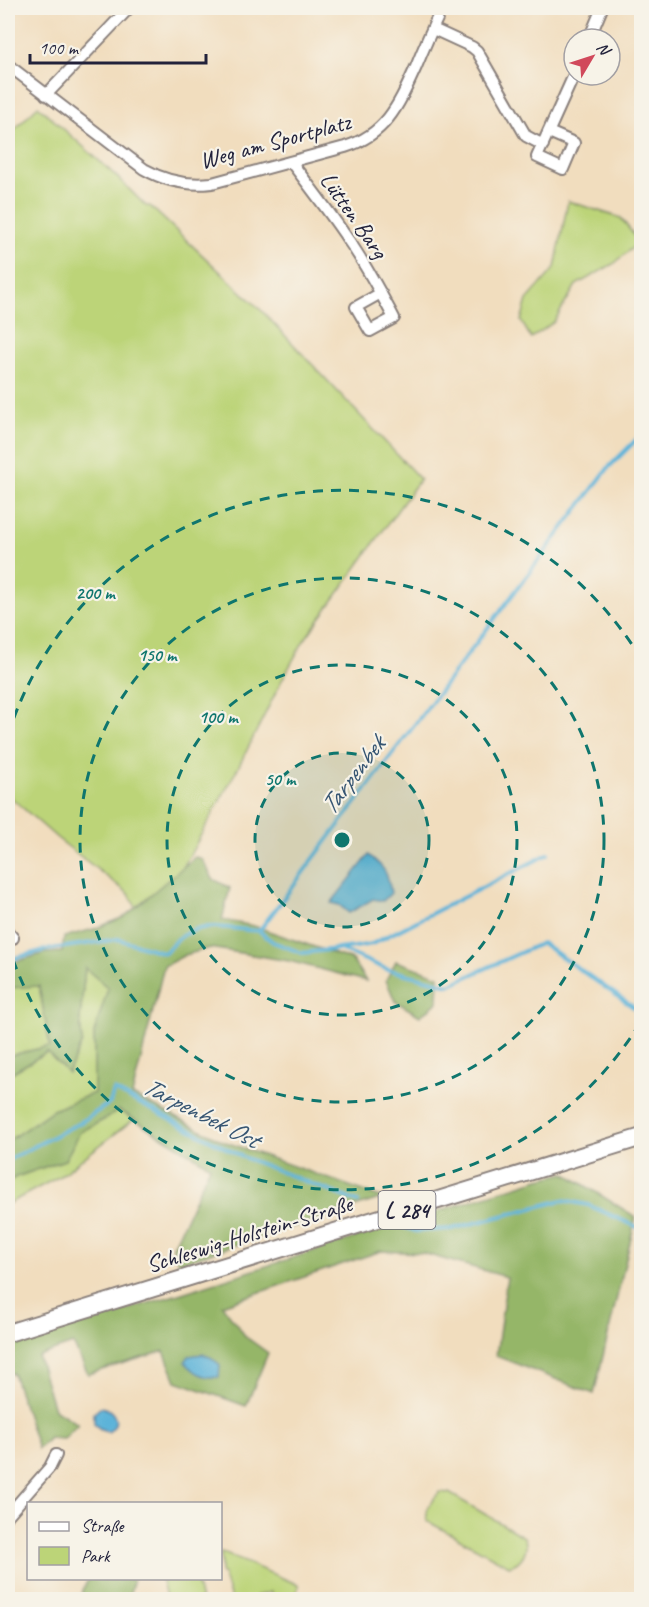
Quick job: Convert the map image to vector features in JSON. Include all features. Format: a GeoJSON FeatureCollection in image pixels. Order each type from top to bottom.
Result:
{"type":"FeatureCollection","features":[{"type":"Feature","properties":{"kind":"main road","name":"Schleswig-Holstein-Straße"},"geometry":{"type":"LineString","coordinates":[[8,1334],[642,1137]]}},
{"type":"Feature","properties":{"kind":"street"},"geometry":{"type":"LineString","coordinates":[[46,95],[129,8]]}},
{"type":"Feature","properties":{"kind":"street","name":"Weg am Sportplatz"},"geometry":{"type":"LineString","coordinates":[[8,65],[138,166],[167,180],[186,184],[212,183],[355,144],[381,128],[399,103],[442,8]]}},
{"type":"Feature","properties":{"kind":"street"},"geometry":{"type":"LineString","coordinates":[[595,27],[602,8]]}},
{"type":"Feature","properties":{"kind":"street"},"geometry":{"type":"LineString","coordinates":[[433,29],[477,51],[526,136],[543,145]]}},
{"type":"Feature","properties":{"kind":"street"},"geometry":{"type":"LineString","coordinates":[[549,132],[574,143],[563,169],[537,158],[569,87]]}},
{"type":"Feature","properties":{"kind":"street","name":"Lütten Barg"},"geometry":{"type":"LineString","coordinates":[[291,162],[350,242],[381,293]]}},
{"type":"Feature","properties":{"kind":"street"},"geometry":{"type":"LineString","coordinates":[[8,1515],[50,1467],[56,1455]]}},
{"type":"Feature","properties":{"kind":"green space"},"geometry":{"type":"Polygon","coordinates":[[[38,106],[146,206],[150,206],[262,311],[420,479],[303,642],[240,764],[169,893],[145,925],[129,894],[57,838],[8,795],[8,136],[38,106]]]}},
{"type":"Feature","properties":{"kind":"green space"},"geometry":{"type":"Polygon","coordinates":[[[568,201],[621,218],[639,242],[615,263],[576,285],[554,322],[531,338],[521,321],[527,300],[555,268],[568,201]]]}},
{"type":"Feature","properties":{"kind":"green space"},"geometry":{"type":"Polygon","coordinates":[[[195,857],[202,859],[213,879],[230,888],[222,920],[254,926],[352,960],[366,981],[289,961],[210,948],[185,955],[164,966],[132,1095],[223,1141],[383,1198],[179,1263],[173,1247],[210,1166],[119,1110],[80,1132],[65,1160],[8,1182],[8,1141],[53,1110],[94,1093],[94,1033],[108,988],[85,968],[80,1019],[82,1042],[68,1073],[47,1052],[8,1075],[8,1056],[50,1046],[39,986],[8,988],[8,964],[45,953],[62,952],[64,937],[94,929],[124,917],[195,857]]]}},
{"type":"Feature","properties":{"kind":"green space"},"geometry":{"type":"Polygon","coordinates":[[[396,961],[439,976],[438,1002],[420,1016],[395,1001],[386,980],[396,961]]]}},
{"type":"Feature","properties":{"kind":"green space"},"geometry":{"type":"Polygon","coordinates":[[[85,968],[109,988],[94,1033],[95,1093],[53,1110],[8,1141],[8,1075],[47,1052],[68,1072],[82,1042],[80,1019],[85,968]]]}},
{"type":"Feature","properties":{"kind":"green space"},"geometry":{"type":"Polygon","coordinates":[[[39,985],[50,1046],[8,1056],[8,988],[39,985]]]}},
{"type":"Feature","properties":{"kind":"green space"},"geometry":{"type":"Polygon","coordinates":[[[118,1110],[134,1119],[60,1176],[8,1204],[8,1182],[65,1160],[80,1132],[118,1110]]]}},
{"type":"Feature","properties":{"kind":"green space"},"geometry":{"type":"Polygon","coordinates":[[[565,1173],[636,1217],[594,1394],[496,1356],[507,1277],[422,1253],[381,1251],[222,1305],[246,1337],[268,1353],[246,1406],[176,1381],[164,1351],[88,1374],[73,1344],[38,1356],[54,1409],[78,1424],[64,1439],[49,1438],[38,1449],[13,1373],[8,1375],[8,1345],[182,1293],[539,1179],[565,1173]]]}},
{"type":"Feature","properties":{"kind":"green space"},"geometry":{"type":"Polygon","coordinates":[[[440,1492],[449,1493],[524,1537],[526,1546],[521,1559],[509,1566],[427,1521],[429,1505],[440,1492]]]}},
{"type":"Feature","properties":{"kind":"green space"},"geometry":{"type":"Polygon","coordinates":[[[222,1552],[299,1585],[296,1595],[280,1599],[273,1599],[271,1592],[256,1596],[257,1599],[231,1599],[223,1574],[222,1552]]]}},
{"type":"Feature","properties":{"kind":"green space"},"geometry":{"type":"Polygon","coordinates":[[[87,1580],[134,1580],[128,1599],[79,1599],[87,1580]]]}},
{"type":"Feature","properties":{"kind":"green space"},"geometry":{"type":"Polygon","coordinates":[[[162,1580],[203,1580],[196,1582],[201,1600],[167,1599],[162,1580]]]}},
{"type":"Feature","properties":{"kind":"water"},"geometry":{"type":"Polygon","coordinates":[[[369,855],[385,871],[391,893],[383,901],[373,899],[349,913],[339,905],[331,903],[369,855]]]}},
{"type":"Feature","properties":{"kind":"water"},"geometry":{"type":"Polygon","coordinates":[[[203,1354],[220,1365],[219,1377],[200,1374],[185,1362],[189,1356],[203,1354]]]}},
{"type":"Feature","properties":{"kind":"water"},"geometry":{"type":"Polygon","coordinates":[[[101,1407],[110,1411],[115,1418],[115,1425],[108,1432],[94,1423],[94,1413],[101,1407]]]}},
{"type":"Feature","properties":{"kind":"waterway","name":"Tarpenbek"},"geometry":{"type":"LineString","coordinates":[[8,960],[45,950],[118,939],[165,953],[185,934],[196,929],[219,927],[259,931],[609,467],[642,434]]}},
{"type":"Feature","properties":{"kind":"waterway"},"geometry":{"type":"LineString","coordinates":[[259,931],[273,942],[302,953],[372,944],[548,854]]}},
{"type":"Feature","properties":{"kind":"waterway"},"geometry":{"type":"LineString","coordinates":[[337,948],[386,969],[449,985],[542,943],[642,1013]]}},
{"type":"Feature","properties":{"kind":"waterway","name":"Tarpenbek Ost"},"geometry":{"type":"LineString","coordinates":[[8,1160],[81,1122],[110,1103],[114,1090],[243,1157],[358,1202]]}},
{"type":"Feature","properties":{"kind":"waterway","name":"Tarpenbek Ost"},"geometry":{"type":"LineString","coordinates":[[402,1226],[416,1231],[452,1229],[563,1200],[588,1205],[642,1229]]}}]}
